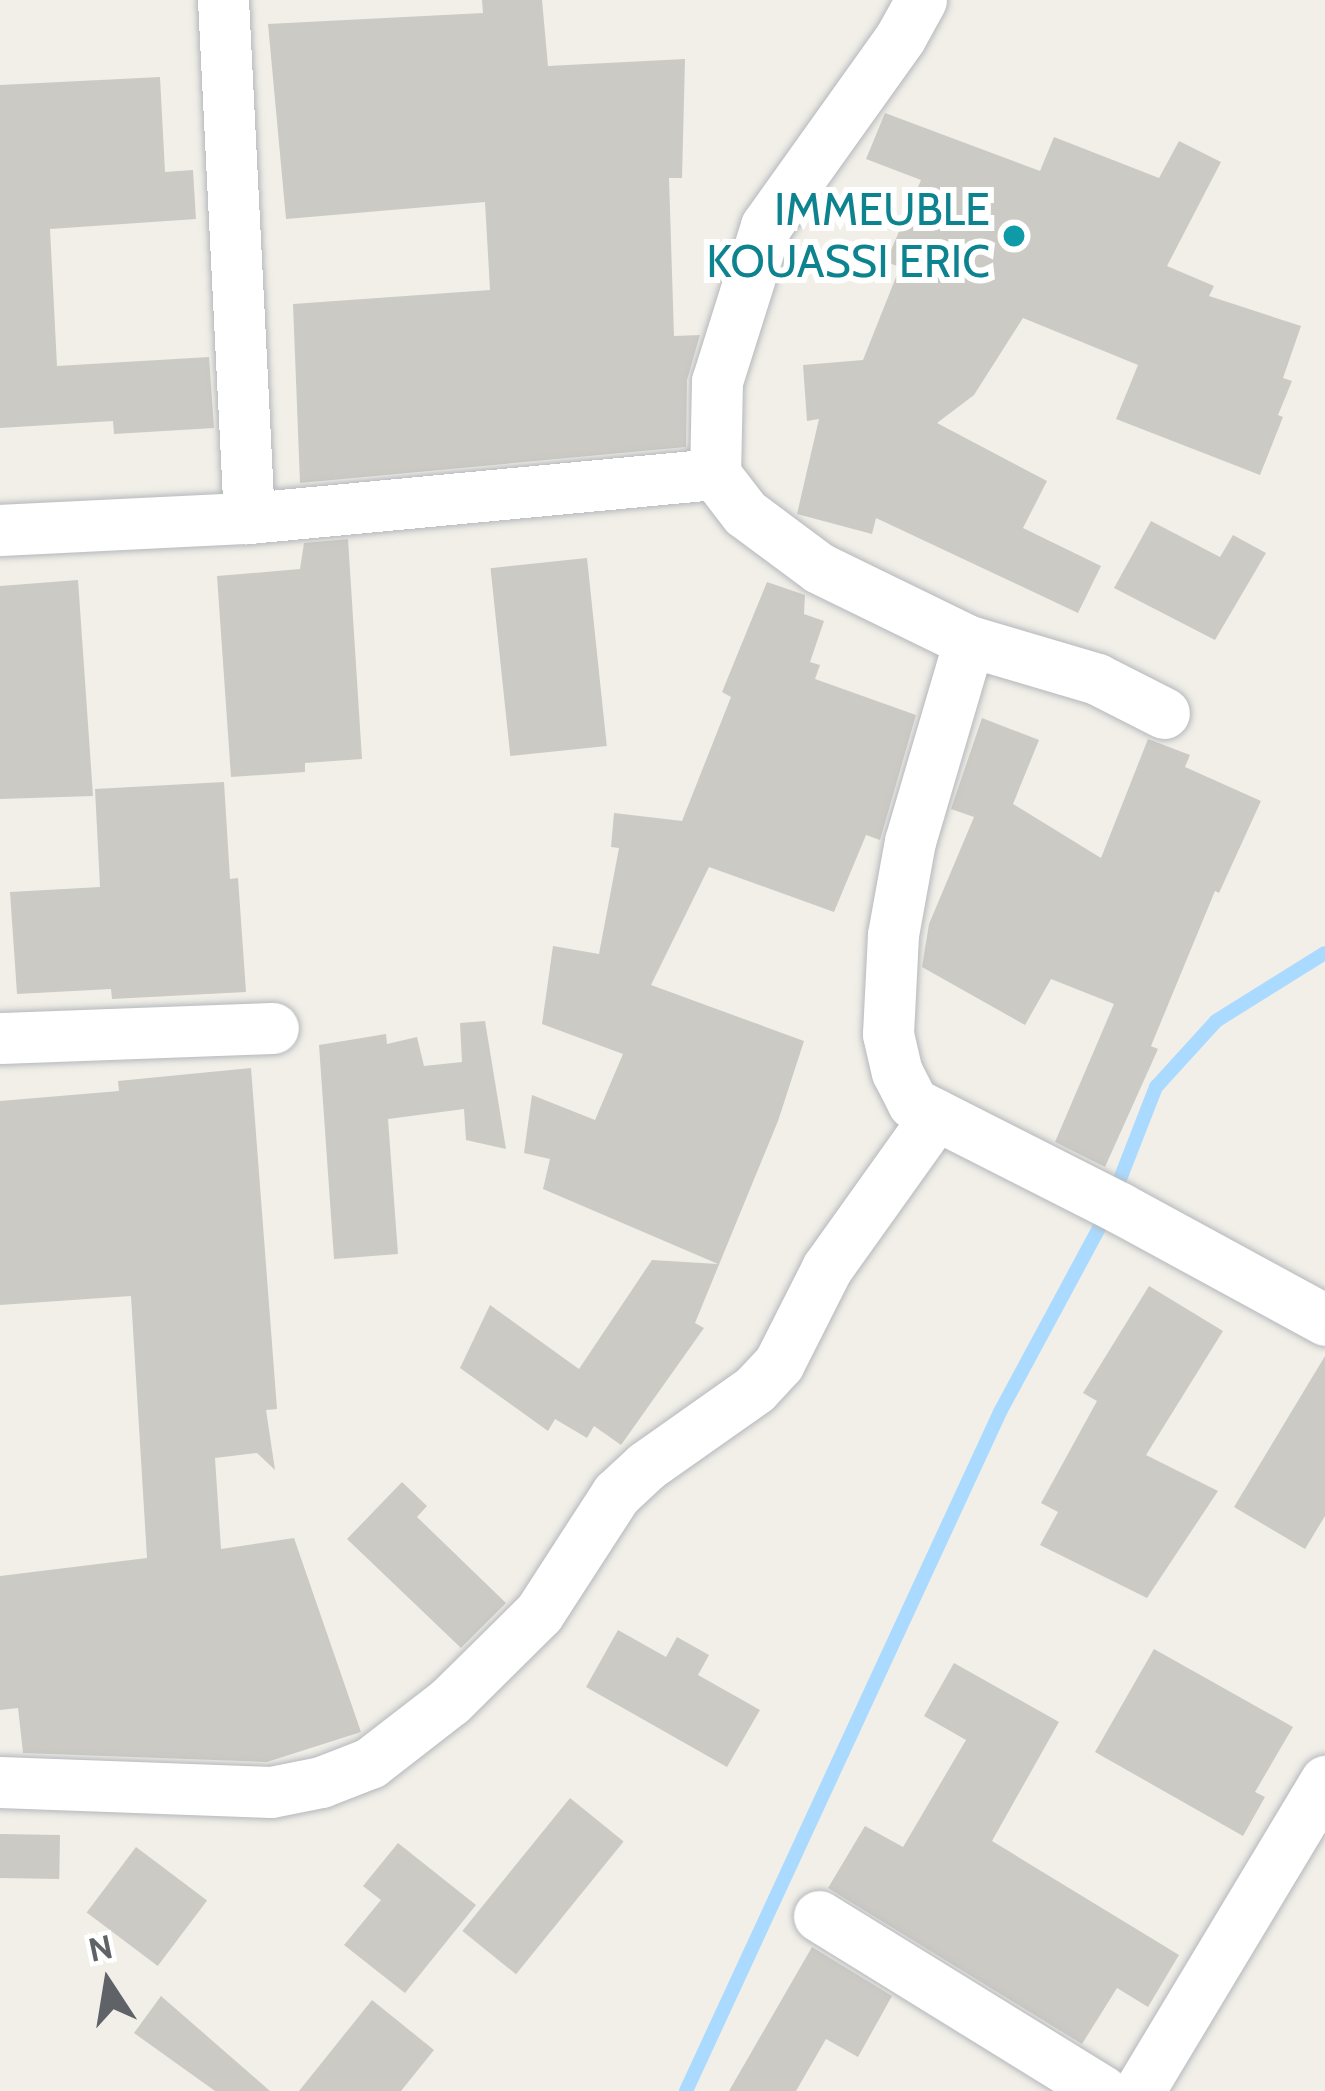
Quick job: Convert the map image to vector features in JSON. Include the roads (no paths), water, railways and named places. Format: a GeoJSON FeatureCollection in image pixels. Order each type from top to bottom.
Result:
{"type":"FeatureCollection","features":[{"type":"Feature","properties":{"kind":"street"},"geometry":{"type":"LineString","coordinates":[[224,0],[249,518]]}},
{"type":"Feature","properties":{"kind":"street"},"geometry":{"type":"LineString","coordinates":[[921,0],[900,38],[766,226],[717,381],[715,473],[745,514],[818,568],[969,641],[1097,679],[1164,713]]}},
{"type":"Feature","properties":{"kind":"street"},"geometry":{"type":"LineString","coordinates":[[0,530],[249,518],[715,473]]}},
{"type":"Feature","properties":{"kind":"street"},"geometry":{"type":"LineString","coordinates":[[969,641],[910,842],[893,935],[888,1034],[897,1072],[913,1103],[1106,1200],[1325,1321]]}},
{"type":"Feature","properties":{"kind":"street"},"geometry":{"type":"LineString","coordinates":[[0,1038],[274,1028]]}},
{"type":"Feature","properties":{"kind":"street"},"geometry":{"type":"LineString","coordinates":[[0,1782],[271,1792],[321,1782],[370,1763],[450,1701],[538,1613],[616,1494],[646,1466],[755,1389],[778,1363],[827,1268],[936,1115]]}},
{"type":"Feature","properties":{"kind":"street"},"geometry":{"type":"LineString","coordinates":[[1138,2091],[1325,1781]]}},
{"type":"Feature","properties":{"kind":"street"},"geometry":{"type":"LineString","coordinates":[[819,1916],[1102,2091]]}},
{"type":"Feature","properties":{"kind":"waterway"},"geometry":{"type":"LineString","coordinates":[[1115,1192],[1156,1087],[1216,1021],[1325,953]]}},
{"type":"Feature","properties":{"kind":"waterway"},"geometry":{"type":"LineString","coordinates":[[686,2091],[1000,1412],[1107,1213]]}},
{"type":"Feature","properties":{"kind":"place","name":"IMMEUBLE KOUASSI ERIC"},"geometry":{"type":"Point","coordinates":[1014,236]}}]}
